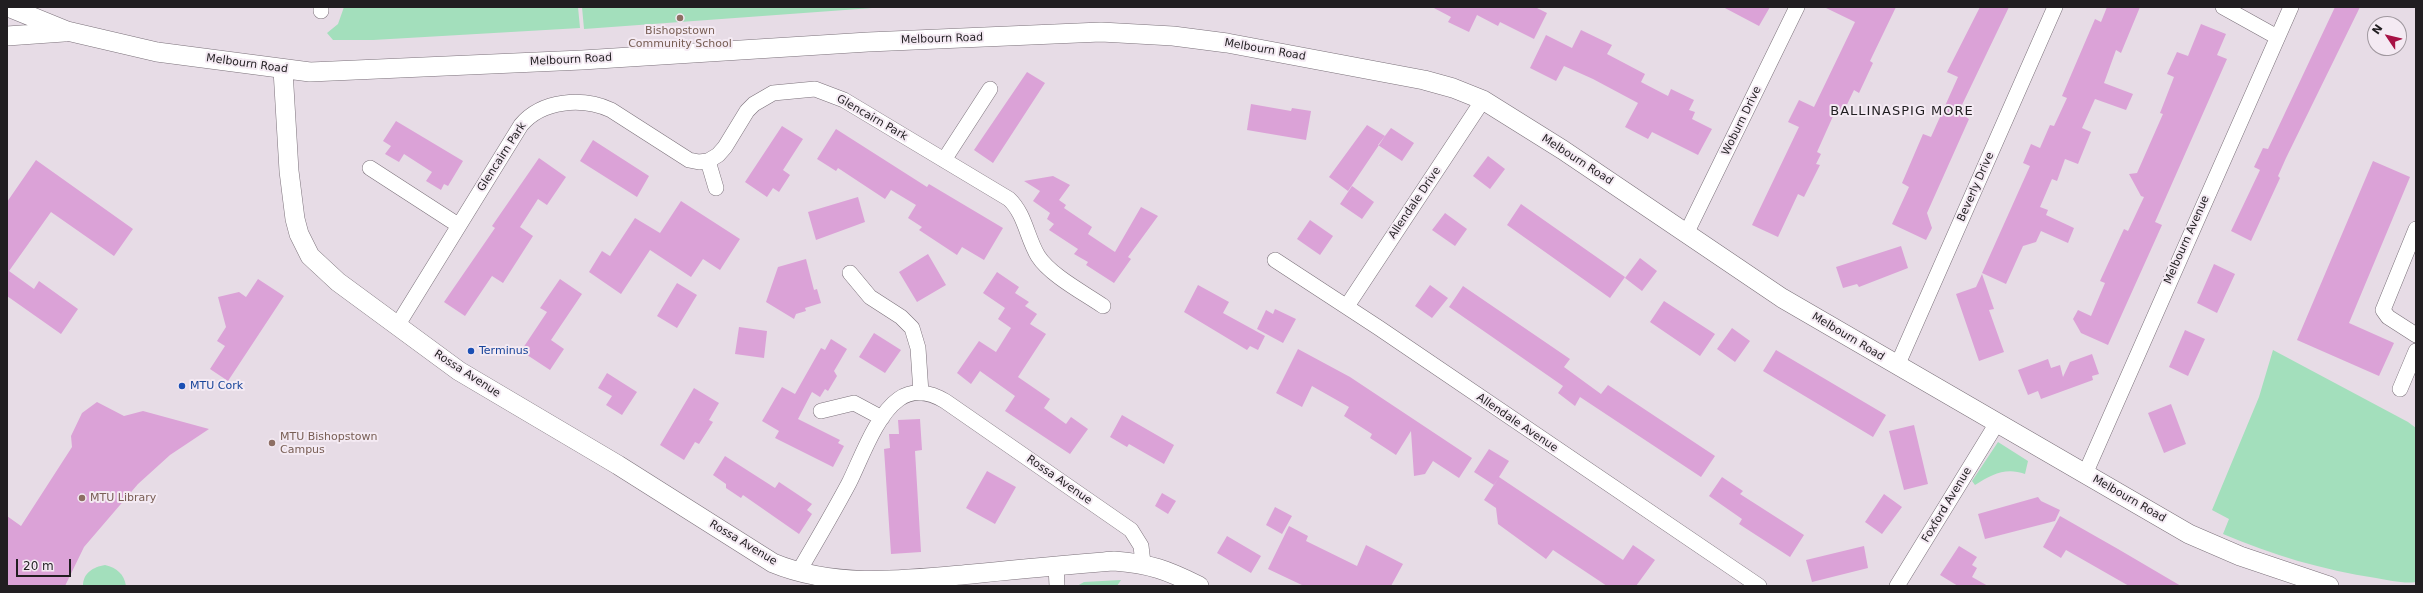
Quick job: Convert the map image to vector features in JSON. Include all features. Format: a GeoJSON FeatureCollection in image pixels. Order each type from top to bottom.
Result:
{"type":"FeatureCollection","features":[{"type":"Feature","properties":{"kind":"street","name":"Melbourn Road"},"geometry":{"type":"LineString","coordinates":[[8,7],[67,32],[157,52],[283,70],[310,72],[582,60],[868,42],[1101,32],[1173,36],[1281,52],[1424,80],[1453,88],[1483,100],[1563,150],[1782,298],[2198,539],[2240,556],[2329,586]]}},
{"type":"Feature","properties":{"kind":"street","name":"Woburn Drive"},"geometry":{"type":"LineString","coordinates":[[1686,234],[1797,7]]}},
{"type":"Feature","properties":{"kind":"street","name":"Beverly Drive"},"geometry":{"type":"LineString","coordinates":[[1897,366],[2055,7]]}},
{"type":"Feature","properties":{"kind":"street"},"geometry":{"type":"LineString","coordinates":[[2224,7],[2277,37]]}},
{"type":"Feature","properties":{"kind":"street","name":"Melbourn Avenue"},"geometry":{"type":"LineString","coordinates":[[2085,474],[2291,7]]}},
{"type":"Feature","properties":{"kind":"street","name":"Melbourn Road"},"geometry":{"type":"LineString","coordinates":[[7,36],[67,32]]}},
{"type":"Feature","properties":{"kind":"street","name":"Rossa Avenue"},"geometry":{"type":"LineString","coordinates":[[283,70],[294,220],[310,256],[338,282],[459,371],[618,465],[773,563],[799,571],[868,581],[895,581],[1114,561],[1143,563],[1173,572],[1200,586]]}},
{"type":"Feature","properties":{"kind":"street","name":"Glencairn Park"},"geometry":{"type":"LineString","coordinates":[[397,326],[521,125],[535,112],[547,106],[586,102],[599,105],[611,110],[689,160],[708,161],[726,147],[754,104],[773,93],[815,89],[844,100],[1009,199],[1016,207],[1036,253],[1046,266],[1103,306]]}},
{"type":"Feature","properties":{"kind":"street"},"geometry":{"type":"LineString","coordinates":[[944,160],[990,89]]}},
{"type":"Feature","properties":{"kind":"street","name":"Allendale Drive"},"geometry":{"type":"LineString","coordinates":[[1346,306],[1483,100]]}},
{"type":"Feature","properties":{"kind":"street"},"geometry":{"type":"LineString","coordinates":[[708,161],[716,188]]}},
{"type":"Feature","properties":{"kind":"street"},"geometry":{"type":"LineString","coordinates":[[370,168],[458,225]]}},
{"type":"Feature","properties":{"kind":"street"},"geometry":{"type":"LineString","coordinates":[[2416,229],[2383,310],[2388,317],[2416,336]]}},
{"type":"Feature","properties":{"kind":"street","name":"Allendale Avenue"},"geometry":{"type":"LineString","coordinates":[[1275,260],[1346,306],[1759,586]]}},
{"type":"Feature","properties":{"kind":"street"},"geometry":{"type":"LineString","coordinates":[[850,273],[870,297],[912,328],[919,353],[921,393]]}},
{"type":"Feature","properties":{"kind":"street"},"geometry":{"type":"LineString","coordinates":[[2400,389],[2416,351]]}},
{"type":"Feature","properties":{"kind":"street","name":"Rossa Avenue"},"geometry":{"type":"LineString","coordinates":[[799,571],[848,484],[882,418],[898,400],[906,395],[921,393],[945,400],[1131,530],[1141,546],[1143,563]]}},
{"type":"Feature","properties":{"kind":"street"},"geometry":{"type":"LineString","coordinates":[[821,411],[854,403],[882,418]]}},
{"type":"Feature","properties":{"kind":"street","name":"Foxford Avenue"},"geometry":{"type":"LineString","coordinates":[[1897,586],[1996,423]]}},
{"type":"Feature","properties":{"kind":"street"},"geometry":{"type":"LineString","coordinates":[[1056,566],[1057,586]]}},
{"type":"Feature","properties":{"kind":"green space"},"geometry":{"type":"Polygon","coordinates":[[[344,7],[578,7],[580,28],[373,40],[333,40],[327,33],[338,24],[344,7]]]}},
{"type":"Feature","properties":{"kind":"green space","name":"Bishopstown Community School"},"geometry":{"type":"Polygon","coordinates":[[[582,7],[886,7],[584,29],[582,7]]]}},
{"type":"Feature","properties":{"kind":"green space"},"geometry":{"type":"Polygon","coordinates":[[[2273,350],[2408,422],[2416,428],[2416,582],[2391,581],[2337,571],[2260,549],[2223,534],[2229,519],[2212,510],[2259,397],[2273,350]]]}},
{"type":"Feature","properties":{"kind":"green space"},"geometry":{"type":"Polygon","coordinates":[[[1998,442],[2028,461],[2025,474],[2012,471],[1999,473],[1975,485],[1972,481],[1998,442]]]}},
{"type":"Feature","properties":{"kind":"green space"},"geometry":{"type":"Polygon","coordinates":[[[105,565],[113,568],[122,575],[126,586],[83,586],[83,581],[90,571],[96,567],[105,565]]]}},
{"type":"Feature","properties":{"kind":"green space"},"geometry":{"type":"Polygon","coordinates":[[[1121,580],[1117,586],[1077,586],[1084,582],[1121,580]]]}},
{"type":"Feature","properties":{"kind":"building"},"geometry":{"type":"Polygon","coordinates":[[[1432,7],[1535,7],[1547,13],[1534,39],[1500,22],[1498,26],[1477,15],[1469,32],[1448,22],[1451,17],[1432,7]]]}},
{"type":"Feature","properties":{"kind":"building"},"geometry":{"type":"Polygon","coordinates":[[[1723,7],[1770,7],[1759,26],[1723,7]]]}},
{"type":"Feature","properties":{"kind":"building"},"geometry":{"type":"Polygon","coordinates":[[[1824,7],[1896,7],[1870,61],[1873,63],[1859,93],[1854,90],[1841,117],[1834,114],[1817,152],[1821,154],[1816,164],[1820,165],[1804,197],[1798,194],[1778,237],[1752,225],[1799,127],[1788,122],[1799,100],[1814,107],[1855,22],[1824,7]]]}},
{"type":"Feature","properties":{"kind":"building"},"geometry":{"type":"Polygon","coordinates":[[[1980,7],[2009,7],[1961,107],[1969,111],[1966,117],[1969,119],[1927,213],[1932,228],[1926,240],[1892,224],[1909,187],[1902,183],[1923,134],[1931,137],[1958,77],[1947,72],[1980,7]]]}},
{"type":"Feature","properties":{"kind":"building"},"geometry":{"type":"Polygon","coordinates":[[[2107,7],[2140,7],[2121,53],[2116,50],[2104,83],[2133,94],[2126,110],[2095,99],[2082,128],[2091,132],[2078,164],[2065,159],[2057,181],[2052,179],[2040,207],[2048,210],[2046,215],[2074,228],[2068,243],[2041,231],[2036,242],[2023,246],[2006,284],[1982,273],[2030,166],[2023,163],[2031,144],[2040,148],[2050,125],[2054,126],[2067,98],[2062,96],[2095,19],[2101,22],[2107,7]]]}},
{"type":"Feature","properties":{"kind":"building"},"geometry":{"type":"Polygon","coordinates":[[[2335,7],[2360,7],[2286,158],[2278,176],[2280,178],[2251,241],[2231,231],[2260,170],[2254,167],[2263,148],[2268,149],[2335,7]]]}},
{"type":"Feature","properties":{"kind":"building"},"geometry":{"type":"Polygon","coordinates":[[[2201,24],[2226,34],[2217,55],[2227,59],[2155,222],[2162,225],[2108,345],[2081,333],[2073,319],[2078,310],[2091,316],[2105,283],[2100,281],[2124,229],[2128,231],[2144,197],[2141,196],[2129,174],[2137,173],[2163,114],[2160,113],[2174,77],[2167,74],[2177,52],[2188,56],[2201,24]]]}},
{"type":"Feature","properties":{"kind":"building"},"geometry":{"type":"Polygon","coordinates":[[[1581,30],[1612,45],[1607,54],[1645,74],[1641,82],[1668,96],[1671,89],[1694,100],[1689,110],[1695,112],[1692,119],[1712,129],[1698,155],[1652,132],[1648,139],[1625,127],[1638,103],[1593,79],[1564,66],[1556,81],[1530,68],[1546,35],[1572,48],[1581,30]]]}},
{"type":"Feature","properties":{"kind":"building"},"geometry":{"type":"Polygon","coordinates":[[[1027,72],[1045,83],[993,163],[974,150],[1027,72]]]}},
{"type":"Feature","properties":{"kind":"building"},"geometry":{"type":"Polygon","coordinates":[[[1251,104],[1291,111],[1292,108],[1311,111],[1306,140],[1247,130],[1251,104]]]}},
{"type":"Feature","properties":{"kind":"building"},"geometry":{"type":"Polygon","coordinates":[[[396,121],[463,161],[448,186],[444,184],[441,190],[426,181],[432,172],[404,154],[399,162],[385,154],[391,146],[383,141],[396,121]]]}},
{"type":"Feature","properties":{"kind":"building"},"geometry":{"type":"Polygon","coordinates":[[[1367,125],[1385,136],[1348,191],[1329,177],[1367,125]]]}},
{"type":"Feature","properties":{"kind":"building"},"geometry":{"type":"Polygon","coordinates":[[[782,126],[803,139],[783,170],[790,175],[779,192],[773,188],[767,197],[745,182],[782,126]]]}},
{"type":"Feature","properties":{"kind":"building"},"geometry":{"type":"Polygon","coordinates":[[[1391,128],[1414,143],[1402,161],[1378,145],[1391,128]]]}},
{"type":"Feature","properties":{"kind":"building"},"geometry":{"type":"Polygon","coordinates":[[[836,129],[927,187],[929,184],[1003,228],[984,260],[962,247],[957,255],[919,230],[922,227],[908,218],[916,205],[891,190],[885,199],[838,168],[836,171],[817,159],[836,129]]]}},
{"type":"Feature","properties":{"kind":"building"},"geometry":{"type":"Polygon","coordinates":[[[593,140],[649,176],[637,197],[580,161],[593,140]]]}},
{"type":"Feature","properties":{"kind":"building"},"geometry":{"type":"Polygon","coordinates":[[[1488,156],[1505,169],[1490,189],[1473,176],[1488,156]]]}},
{"type":"Feature","properties":{"kind":"building"},"geometry":{"type":"Polygon","coordinates":[[[539,158],[566,177],[547,205],[538,199],[520,227],[533,236],[503,283],[492,276],[465,316],[444,302],[495,228],[492,226],[539,158]]]}},
{"type":"Feature","properties":{"kind":"building"},"geometry":{"type":"Polygon","coordinates":[[[36,160],[133,229],[114,256],[51,212],[9,271],[34,289],[39,281],[78,309],[61,334],[7,296],[7,202],[36,160]]]}},
{"type":"Feature","properties":{"kind":"building"},"geometry":{"type":"Polygon","coordinates":[[[2373,161],[2410,177],[2349,323],[2394,343],[2379,376],[2297,340],[2373,161]]]}},
{"type":"Feature","properties":{"kind":"building"},"geometry":{"type":"Polygon","coordinates":[[[1053,176],[1070,185],[1059,200],[1066,205],[1064,208],[1092,227],[1088,234],[1115,252],[1141,207],[1158,216],[1128,257],[1131,259],[1114,283],[1086,265],[1088,262],[1074,254],[1078,249],[1049,230],[1054,224],[1047,219],[1050,213],[1033,201],[1040,191],[1024,181],[1053,176]]]}},
{"type":"Feature","properties":{"kind":"building"},"geometry":{"type":"Polygon","coordinates":[[[1352,186],[1374,202],[1362,219],[1340,204],[1352,186]]]}},
{"type":"Feature","properties":{"kind":"building"},"geometry":{"type":"Polygon","coordinates":[[[858,197],[865,222],[816,240],[808,212],[858,197]]]}},
{"type":"Feature","properties":{"kind":"building"},"geometry":{"type":"Polygon","coordinates":[[[681,201],[740,239],[720,270],[703,259],[691,277],[650,250],[621,294],[589,272],[602,251],[610,256],[635,218],[660,233],[681,201]]]}},
{"type":"Feature","properties":{"kind":"building"},"geometry":{"type":"Polygon","coordinates":[[[1521,204],[1625,277],[1610,298],[1507,225],[1521,204]]]}},
{"type":"Feature","properties":{"kind":"building"},"geometry":{"type":"Polygon","coordinates":[[[1445,213],[1467,229],[1455,246],[1432,230],[1445,213]]]}},
{"type":"Feature","properties":{"kind":"building"},"geometry":{"type":"Polygon","coordinates":[[[1310,220],[1333,236],[1320,255],[1297,239],[1310,220]]]}},
{"type":"Feature","properties":{"kind":"building"},"geometry":{"type":"Polygon","coordinates":[[[1901,246],[1908,268],[1859,287],[1857,284],[1843,288],[1836,267],[1901,246]]]}},
{"type":"Feature","properties":{"kind":"building"},"geometry":{"type":"Polygon","coordinates":[[[928,254],[946,285],[917,302],[899,272],[928,254]]]}},
{"type":"Feature","properties":{"kind":"building"},"geometry":{"type":"Polygon","coordinates":[[[1640,258],[1657,271],[1642,291],[1625,278],[1640,258]]]}},
{"type":"Feature","properties":{"kind":"building"},"geometry":{"type":"Polygon","coordinates":[[[806,259],[814,290],[817,289],[821,303],[805,308],[806,311],[796,314],[794,319],[766,302],[778,267],[806,259]]]}},
{"type":"Feature","properties":{"kind":"building"},"geometry":{"type":"Polygon","coordinates":[[[2214,264],[2235,274],[2217,313],[2197,303],[2214,264]]]}},
{"type":"Feature","properties":{"kind":"building"},"geometry":{"type":"Polygon","coordinates":[[[997,272],[1019,287],[1015,293],[1029,302],[1025,306],[1037,314],[1030,324],[1046,334],[1018,377],[1050,399],[1044,408],[1066,424],[1071,417],[1088,429],[1070,454],[1005,411],[1015,396],[980,371],[971,384],[957,373],[979,341],[996,352],[1011,328],[998,319],[1005,308],[983,293],[997,272]]]}},
{"type":"Feature","properties":{"kind":"building"},"geometry":{"type":"Polygon","coordinates":[[[1982,274],[1994,309],[1989,310],[2004,352],[1979,361],[1956,294],[1976,287],[1982,274]]]}},
{"type":"Feature","properties":{"kind":"building"},"geometry":{"type":"Polygon","coordinates":[[[258,279],[284,296],[228,381],[210,369],[225,346],[217,341],[226,327],[218,297],[239,292],[246,297],[258,279]]]}},
{"type":"Feature","properties":{"kind":"building"},"geometry":{"type":"Polygon","coordinates":[[[560,279],[582,294],[551,340],[564,349],[550,370],[521,351],[547,312],[540,308],[560,279]]]}},
{"type":"Feature","properties":{"kind":"building"},"geometry":{"type":"Polygon","coordinates":[[[677,283],[697,295],[677,328],[657,316],[677,283]]]}},
{"type":"Feature","properties":{"kind":"building"},"geometry":{"type":"Polygon","coordinates":[[[1198,285],[1229,302],[1223,313],[1265,336],[1258,350],[1250,346],[1247,350],[1184,312],[1198,285]]]}},
{"type":"Feature","properties":{"kind":"building"},"geometry":{"type":"Polygon","coordinates":[[[1430,285],[1448,298],[1432,318],[1415,306],[1430,285]]]}},
{"type":"Feature","properties":{"kind":"building"},"geometry":{"type":"Polygon","coordinates":[[[1463,286],[1570,359],[1564,367],[1601,394],[1608,385],[1715,456],[1701,477],[1580,397],[1575,406],[1558,393],[1563,386],[1449,307],[1463,286]]]}},
{"type":"Feature","properties":{"kind":"building"},"geometry":{"type":"Polygon","coordinates":[[[1664,301],[1715,334],[1700,356],[1650,322],[1664,301]]]}},
{"type":"Feature","properties":{"kind":"building"},"geometry":{"type":"Polygon","coordinates":[[[1275,309],[1296,319],[1283,343],[1257,329],[1266,310],[1273,314],[1275,309]]]}},
{"type":"Feature","properties":{"kind":"building"},"geometry":{"type":"Polygon","coordinates":[[[739,327],[767,331],[764,358],[735,354],[739,327]]]}},
{"type":"Feature","properties":{"kind":"building"},"geometry":{"type":"Polygon","coordinates":[[[1732,328],[1750,341],[1735,362],[1717,349],[1732,328]]]}},
{"type":"Feature","properties":{"kind":"building"},"geometry":{"type":"Polygon","coordinates":[[[2185,330],[2205,339],[2188,376],[2169,367],[2185,330]]]}},
{"type":"Feature","properties":{"kind":"building"},"geometry":{"type":"Polygon","coordinates":[[[874,333],[901,350],[885,373],[859,357],[874,333]]]}},
{"type":"Feature","properties":{"kind":"building"},"geometry":{"type":"Polygon","coordinates":[[[831,339],[847,349],[834,371],[837,376],[828,391],[825,389],[820,397],[812,392],[798,419],[840,440],[838,443],[844,446],[833,467],[775,438],[779,431],[762,421],[782,387],[795,394],[821,348],[825,350],[831,339]]]}},
{"type":"Feature","properties":{"kind":"building"},"geometry":{"type":"Polygon","coordinates":[[[1298,349],[1350,377],[1472,458],[1459,478],[1433,461],[1425,474],[1414,476],[1411,431],[1396,455],[1370,438],[1372,434],[1344,416],[1349,407],[1312,386],[1302,407],[1276,393],[1298,349]]]}},
{"type":"Feature","properties":{"kind":"building"},"geometry":{"type":"Polygon","coordinates":[[[1776,350],[1886,415],[1873,437],[1763,371],[1776,350]]]}},
{"type":"Feature","properties":{"kind":"building"},"geometry":{"type":"Polygon","coordinates":[[[2092,354],[2099,374],[2092,376],[2093,380],[2041,399],[2038,391],[2028,395],[2018,370],[2048,359],[2051,368],[2060,365],[2063,377],[2070,362],[2092,354]]]}},
{"type":"Feature","properties":{"kind":"building"},"geometry":{"type":"Polygon","coordinates":[[[607,373],[637,392],[622,415],[606,405],[612,396],[598,388],[607,373]]]}},
{"type":"Feature","properties":{"kind":"building"},"geometry":{"type":"Polygon","coordinates":[[[694,388],[719,403],[709,420],[713,422],[699,444],[695,442],[684,460],[660,445],[694,388]]]}},
{"type":"Feature","properties":{"kind":"building","name":"MTU Library"},"geometry":{"type":"Polygon","coordinates":[[[97,402],[124,416],[143,411],[209,429],[170,455],[138,484],[84,547],[65,586],[7,586],[7,516],[21,526],[72,447],[71,436],[82,413],[97,402]]]}},
{"type":"Feature","properties":{"kind":"building"},"geometry":{"type":"Polygon","coordinates":[[[2171,404],[2186,444],[2164,453],[2148,413],[2171,404]]]}},
{"type":"Feature","properties":{"kind":"building"},"geometry":{"type":"Polygon","coordinates":[[[1122,415],[1174,445],[1164,464],[1129,444],[1127,447],[1110,437],[1122,415]]]}},
{"type":"Feature","properties":{"kind":"building"},"geometry":{"type":"Polygon","coordinates":[[[920,419],[922,450],[915,451],[921,552],[891,554],[884,449],[890,448],[889,434],[899,434],[898,420],[920,419]]]}},
{"type":"Feature","properties":{"kind":"building"},"geometry":{"type":"Polygon","coordinates":[[[1914,425],[1928,484],[1904,490],[1889,431],[1914,425]]]}},
{"type":"Feature","properties":{"kind":"building"},"geometry":{"type":"Polygon","coordinates":[[[1489,449],[1509,461],[1494,485],[1474,472],[1489,449]]]}},
{"type":"Feature","properties":{"kind":"building"},"geometry":{"type":"Polygon","coordinates":[[[725,456],[775,488],[779,482],[812,504],[807,510],[812,514],[799,534],[743,495],[741,498],[726,488],[726,484],[713,475],[725,456]]]}},
{"type":"Feature","properties":{"kind":"building"},"geometry":{"type":"Polygon","coordinates":[[[987,471],[1016,487],[995,524],[966,508],[987,471]]]}},
{"type":"Feature","properties":{"kind":"building"},"geometry":{"type":"Polygon","coordinates":[[[1499,477],[1623,560],[1633,545],[1655,560],[1636,586],[1607,586],[1553,550],[1546,559],[1498,524],[1496,508],[1484,500],[1499,477]]]}},
{"type":"Feature","properties":{"kind":"building"},"geometry":{"type":"Polygon","coordinates":[[[1722,477],[1743,491],[1740,494],[1804,535],[1790,557],[1739,524],[1742,519],[1709,496],[1722,477]]]}},
{"type":"Feature","properties":{"kind":"building"},"geometry":{"type":"Polygon","coordinates":[[[1162,493],[1176,501],[1168,514],[1155,506],[1162,493]]]}},
{"type":"Feature","properties":{"kind":"building"},"geometry":{"type":"Polygon","coordinates":[[[1884,494],[1902,507],[1882,534],[1865,522],[1884,494]]]}},
{"type":"Feature","properties":{"kind":"building"},"geometry":{"type":"Polygon","coordinates":[[[2038,497],[2041,501],[2060,510],[2055,521],[1985,539],[1978,514],[2038,497]]]}},
{"type":"Feature","properties":{"kind":"building"},"geometry":{"type":"Polygon","coordinates":[[[1275,507],[1292,516],[1282,534],[1266,525],[1275,507]]]}},
{"type":"Feature","properties":{"kind":"building"},"geometry":{"type":"Polygon","coordinates":[[[2060,516],[2181,586],[2129,586],[2066,550],[2061,558],[2043,547],[2060,516]]]}},
{"type":"Feature","properties":{"kind":"building"},"geometry":{"type":"Polygon","coordinates":[[[1289,526],[1308,536],[1306,541],[1357,566],[1366,545],[1403,564],[1391,586],[1304,586],[1268,569],[1289,526]]]}},
{"type":"Feature","properties":{"kind":"building"},"geometry":{"type":"Polygon","coordinates":[[[1227,536],[1261,556],[1251,573],[1217,553],[1227,536]]]}},
{"type":"Feature","properties":{"kind":"building"},"geometry":{"type":"Polygon","coordinates":[[[1864,546],[1868,568],[1812,582],[1806,560],[1864,546]]]}},
{"type":"Feature","properties":{"kind":"building"},"geometry":{"type":"Polygon","coordinates":[[[1959,546],[1977,557],[1972,565],[1977,568],[1972,577],[1988,586],[1958,586],[1940,575],[1959,546]]]}},
{"type":"Feature","properties":{"kind":"place","name":"Bishopstown Community School"},"geometry":{"type":"Point","coordinates":[680,18]}},
{"type":"Feature","properties":{"kind":"place","name":"Terminus"},"geometry":{"type":"Point","coordinates":[471,351]}},
{"type":"Feature","properties":{"kind":"place","name":"MTU Cork"},"geometry":{"type":"Point","coordinates":[182,386]}},
{"type":"Feature","properties":{"kind":"place","name":"MTU Bishopstown Campus"},"geometry":{"type":"Point","coordinates":[272,443]}},
{"type":"Feature","properties":{"kind":"place","name":"MTU Library"},"geometry":{"type":"Point","coordinates":[82,498]}},
{"type":"Feature","properties":{"kind":"district","name":"BALLINASPIG MORE"},"geometry":{"type":"Point","coordinates":[1902,112]}}]}
